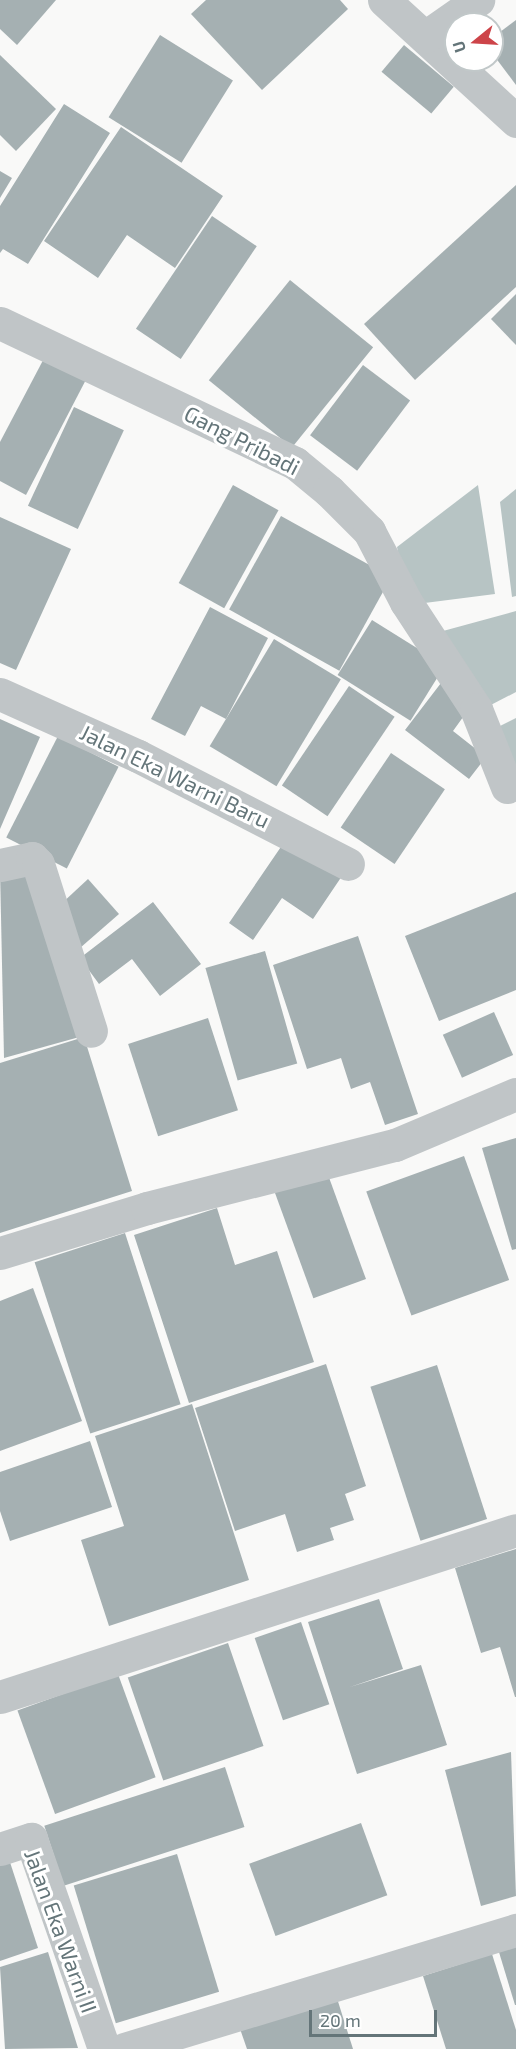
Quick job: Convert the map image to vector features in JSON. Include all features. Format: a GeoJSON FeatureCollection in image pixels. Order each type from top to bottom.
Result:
{"type":"FeatureCollection","features":[{"type":"Feature","properties":{"kind":"street"},"geometry":{"type":"LineString","coordinates":[[384,0],[513,114]]}},
{"type":"Feature","properties":{"kind":"street"},"geometry":{"type":"LineString","coordinates":[[425,37],[478,0]]}},
{"type":"Feature","properties":{"kind":"street","name":"Gang Pribadi"},"geometry":{"type":"LineString","coordinates":[[0,323],[294,463],[329,491],[369,531],[406,602],[476,709],[507,787]]}},
{"type":"Feature","properties":{"kind":"street","name":"Jalan Eka Warni Baru"},"geometry":{"type":"LineString","coordinates":[[0,694],[138,756],[348,864]]}},
{"type":"Feature","properties":{"kind":"street"},"geometry":{"type":"LineString","coordinates":[[0,865],[32,858],[38,864],[91,1031]]}},
{"type":"Feature","properties":{"kind":"street"},"geometry":{"type":"LineString","coordinates":[[0,1253],[147,1208],[395,1144],[516,1094]]}},
{"type":"Feature","properties":{"kind":"street"},"geometry":{"type":"LineString","coordinates":[[0,1697],[516,1530]]}},
{"type":"Feature","properties":{"kind":"street","name":"Jalan Eka Warni II"},"geometry":{"type":"LineString","coordinates":[[0,1850],[31,1839],[104,2049]]}},
{"type":"Feature","properties":{"kind":"street"},"geometry":{"type":"LineString","coordinates":[[124,2049],[516,1930]]}},
{"type":"Feature","properties":{"kind":"shaded area"},"geometry":{"type":"Polygon","coordinates":[[[478,485],[495,594],[409,605],[397,547],[478,485]]]}},
{"type":"Feature","properties":{"kind":"shaded area"},"geometry":{"type":"Polygon","coordinates":[[[516,489],[516,596],[512,597],[500,502],[516,489]]]}},
{"type":"Feature","properties":{"kind":"shaded area"},"geometry":{"type":"Polygon","coordinates":[[[516,611],[516,692],[485,708],[432,634],[516,611]]]}},
{"type":"Feature","properties":{"kind":"shaded area"},"geometry":{"type":"Polygon","coordinates":[[[516,718],[516,785],[490,731],[516,718]]]}},
{"type":"Feature","properties":{"kind":"building"},"geometry":{"type":"Polygon","coordinates":[[[0,0],[56,0],[17,45],[0,29],[0,0]]]}},
{"type":"Feature","properties":{"kind":"building"},"geometry":{"type":"Polygon","coordinates":[[[206,0],[340,0],[348,9],[262,90],[191,14],[206,0]]]}},
{"type":"Feature","properties":{"kind":"building"},"geometry":{"type":"Polygon","coordinates":[[[516,20],[516,85],[504,69],[504,29],[516,20]]]}},
{"type":"Feature","properties":{"kind":"building"},"geometry":{"type":"Polygon","coordinates":[[[160,35],[233,81],[182,163],[109,117],[160,35]]]}},
{"type":"Feature","properties":{"kind":"building"},"geometry":{"type":"Polygon","coordinates":[[[404,45],[454,87],[431,114],[382,72],[404,45]]]}},
{"type":"Feature","properties":{"kind":"building"},"geometry":{"type":"Polygon","coordinates":[[[0,55],[56,109],[16,151],[0,135],[0,55]]]}},
{"type":"Feature","properties":{"kind":"building"},"geometry":{"type":"Polygon","coordinates":[[[64,104],[110,133],[28,264],[3,249],[0,253],[0,206],[64,104]]]}},
{"type":"Feature","properties":{"kind":"building"},"geometry":{"type":"Polygon","coordinates":[[[121,127],[223,196],[175,268],[127,235],[98,278],[44,241],[121,127]]]}},
{"type":"Feature","properties":{"kind":"building"},"geometry":{"type":"Polygon","coordinates":[[[0,171],[12,178],[0,198],[0,171]]]}},
{"type":"Feature","properties":{"kind":"building"},"geometry":{"type":"Polygon","coordinates":[[[516,185],[516,287],[415,380],[364,324],[516,185]]]}},
{"type":"Feature","properties":{"kind":"building"},"geometry":{"type":"Polygon","coordinates":[[[212,216],[257,246],[181,359],[136,329],[212,216]]]}},
{"type":"Feature","properties":{"kind":"building"},"geometry":{"type":"Polygon","coordinates":[[[290,280],[373,347],[292,448],[209,380],[290,280]]]}},
{"type":"Feature","properties":{"kind":"building"},"geometry":{"type":"Polygon","coordinates":[[[516,294],[516,345],[491,319],[516,294]]]}},
{"type":"Feature","properties":{"kind":"building"},"geometry":{"type":"Polygon","coordinates":[[[50,347],[91,370],[26,495],[0,481],[0,442],[50,347]]]}},
{"type":"Feature","properties":{"kind":"building"},"geometry":{"type":"Polygon","coordinates":[[[363,365],[410,401],[357,471],[310,435],[363,365]]]}},
{"type":"Feature","properties":{"kind":"building"},"geometry":{"type":"Polygon","coordinates":[[[74,407],[124,430],[78,529],[28,506],[74,407]]]}},
{"type":"Feature","properties":{"kind":"building"},"geometry":{"type":"Polygon","coordinates":[[[233,485],[278,510],[224,608],[179,583],[233,485]]]}},
{"type":"Feature","properties":{"kind":"building"},"geometry":{"type":"Polygon","coordinates":[[[281,516],[391,577],[339,671],[229,610],[281,516]]]}},
{"type":"Feature","properties":{"kind":"building"},"geometry":{"type":"Polygon","coordinates":[[[0,517],[71,549],[16,670],[0,663],[0,517]]]}},
{"type":"Feature","properties":{"kind":"building"},"geometry":{"type":"Polygon","coordinates":[[[210,607],[268,638],[226,719],[201,706],[185,736],[151,719],[210,607]]]}},
{"type":"Feature","properties":{"kind":"building"},"geometry":{"type":"Polygon","coordinates":[[[372,620],[445,666],[410,721],[338,675],[372,620]]]}},
{"type":"Feature","properties":{"kind":"building"},"geometry":{"type":"Polygon","coordinates":[[[274,639],[341,679],[276,786],[210,746],[274,639]]]}},
{"type":"Feature","properties":{"kind":"building"},"geometry":{"type":"Polygon","coordinates":[[[441,683],[471,706],[453,731],[486,757],[469,779],[405,730],[441,683]]]}},
{"type":"Feature","properties":{"kind":"building"},"geometry":{"type":"Polygon","coordinates":[[[349,686],[395,717],[327,816],[282,785],[349,686]]]}},
{"type":"Feature","properties":{"kind":"building"},"geometry":{"type":"Polygon","coordinates":[[[0,719],[40,737],[0,829],[0,719]]]}},
{"type":"Feature","properties":{"kind":"building"},"geometry":{"type":"Polygon","coordinates":[[[58,736],[119,767],[67,868],[6,838],[58,736]]]}},
{"type":"Feature","properties":{"kind":"building"},"geometry":{"type":"Polygon","coordinates":[[[391,753],[445,789],[395,864],[341,828],[391,753]]]}},
{"type":"Feature","properties":{"kind":"building"},"geometry":{"type":"Polygon","coordinates":[[[287,838],[342,876],[313,919],[282,898],[253,940],[229,923],[287,838]]]}},
{"type":"Feature","properties":{"kind":"building"},"geometry":{"type":"Polygon","coordinates":[[[33,860],[83,1036],[4,1058],[0,869],[33,860]]]}},
{"type":"Feature","properties":{"kind":"building"},"geometry":{"type":"Polygon","coordinates":[[[88,879],[119,914],[80,948],[60,905],[88,879]]]}},
{"type":"Feature","properties":{"kind":"building"},"geometry":{"type":"Polygon","coordinates":[[[516,892],[516,990],[439,1021],[405,936],[516,892]]]}},
{"type":"Feature","properties":{"kind":"building"},"geometry":{"type":"Polygon","coordinates":[[[153,902],[201,964],[160,996],[132,959],[99,984],[80,958],[153,902]]]}},
{"type":"Feature","properties":{"kind":"building"},"geometry":{"type":"Polygon","coordinates":[[[358,936],[418,1114],[385,1125],[370,1082],[351,1089],[341,1058],[307,1069],[273,965],[358,936]]]}},
{"type":"Feature","properties":{"kind":"building"},"geometry":{"type":"Polygon","coordinates":[[[265,951],[297,1063],[238,1081],[205,968],[265,951]]]}},
{"type":"Feature","properties":{"kind":"building"},"geometry":{"type":"Polygon","coordinates":[[[494,1012],[513,1055],[462,1078],[443,1035],[494,1012]]]}},
{"type":"Feature","properties":{"kind":"building"},"geometry":{"type":"Polygon","coordinates":[[[208,1018],[238,1110],[158,1136],[128,1044],[208,1018]]]}},
{"type":"Feature","properties":{"kind":"building"},"geometry":{"type":"Polygon","coordinates":[[[84,1037],[132,1191],[0,1233],[0,1063],[84,1037]]]}},
{"type":"Feature","properties":{"kind":"building"},"geometry":{"type":"Polygon","coordinates":[[[516,1138],[516,1249],[512,1250],[482,1148],[516,1138]]]}},
{"type":"Feature","properties":{"kind":"building"},"geometry":{"type":"Polygon","coordinates":[[[464,1156],[509,1280],[411,1316],[366,1192],[464,1156]]]}},
{"type":"Feature","properties":{"kind":"building"},"geometry":{"type":"Polygon","coordinates":[[[327,1172],[366,1279],[313,1298],[274,1191],[327,1172]]]}},
{"type":"Feature","properties":{"kind":"building"},"geometry":{"type":"Polygon","coordinates":[[[217,1208],[235,1265],[277,1251],[314,1362],[189,1403],[134,1235],[217,1208]]]}},
{"type":"Feature","properties":{"kind":"building"},"geometry":{"type":"Polygon","coordinates":[[[125,1233],[181,1404],[90,1434],[35,1262],[125,1233]]]}},
{"type":"Feature","properties":{"kind":"building"},"geometry":{"type":"Polygon","coordinates":[[[33,1288],[82,1421],[0,1451],[0,1301],[33,1288]]]}},
{"type":"Feature","properties":{"kind":"building"},"geometry":{"type":"Polygon","coordinates":[[[326,1364],[366,1486],[345,1494],[354,1520],[330,1528],[334,1540],[297,1552],[285,1514],[235,1531],[195,1408],[326,1364]]]}},
{"type":"Feature","properties":{"kind":"building"},"geometry":{"type":"Polygon","coordinates":[[[437,1365],[487,1519],[420,1541],[370,1387],[437,1365]]]}},
{"type":"Feature","properties":{"kind":"building"},"geometry":{"type":"Polygon","coordinates":[[[192,1404],[249,1580],[109,1626],[81,1540],[124,1526],[95,1436],[192,1404]]]}},
{"type":"Feature","properties":{"kind":"building"},"geometry":{"type":"Polygon","coordinates":[[[90,1441],[112,1507],[10,1541],[0,1511],[0,1472],[90,1441]]]}},
{"type":"Feature","properties":{"kind":"building"},"geometry":{"type":"Polygon","coordinates":[[[516,1549],[515,1697],[500,1647],[481,1653],[455,1568],[516,1549]]]}},
{"type":"Feature","properties":{"kind":"building"},"geometry":{"type":"Polygon","coordinates":[[[379,1599],[403,1669],[350,1687],[421,1665],[447,1745],[357,1774],[308,1622],[379,1599]]]}},
{"type":"Feature","properties":{"kind":"building"},"geometry":{"type":"Polygon","coordinates":[[[301,1622],[329,1704],[283,1720],[255,1638],[301,1622]]]}},
{"type":"Feature","properties":{"kind":"building"},"geometry":{"type":"Polygon","coordinates":[[[228,1643],[263,1746],[163,1781],[128,1678],[228,1643]]]}},
{"type":"Feature","properties":{"kind":"building"},"geometry":{"type":"Polygon","coordinates":[[[118,1674],[156,1777],[55,1814],[17,1711],[118,1674]]]}},
{"type":"Feature","properties":{"kind":"building"},"geometry":{"type":"Polygon","coordinates":[[[511,1752],[516,1896],[481,1906],[445,1770],[511,1752]]]}},
{"type":"Feature","properties":{"kind":"building"},"geometry":{"type":"Polygon","coordinates":[[[225,1767],[244,1827],[64,1886],[44,1826],[225,1767]]]}},
{"type":"Feature","properties":{"kind":"building"},"geometry":{"type":"Polygon","coordinates":[[[361,1823],[387,1895],[276,1936],[249,1864],[361,1823]]]}},
{"type":"Feature","properties":{"kind":"building"},"geometry":{"type":"Polygon","coordinates":[[[7,1853],[38,1948],[0,1961],[0,1855],[7,1853]]]}},
{"type":"Feature","properties":{"kind":"building"},"geometry":{"type":"Polygon","coordinates":[[[177,1854],[219,1992],[116,2023],[74,1886],[177,1854]]]}},
{"type":"Feature","properties":{"kind":"building"},"geometry":{"type":"Polygon","coordinates":[[[516,1933],[516,2005],[515,2005],[495,1939],[516,1933]]]}},
{"type":"Feature","properties":{"kind":"building"},"geometry":{"type":"Polygon","coordinates":[[[48,1952],[78,2048],[5,2049],[0,1967],[48,1952]]]}},
{"type":"Feature","properties":{"kind":"building"},"geometry":{"type":"Polygon","coordinates":[[[492,1954],[516,2030],[516,2049],[446,2049],[423,1976],[492,1954]]]}},
{"type":"Feature","properties":{"kind":"building"},"geometry":{"type":"Polygon","coordinates":[[[335,1992],[353,2049],[247,2049],[238,2023],[335,1992]]]}}]}
